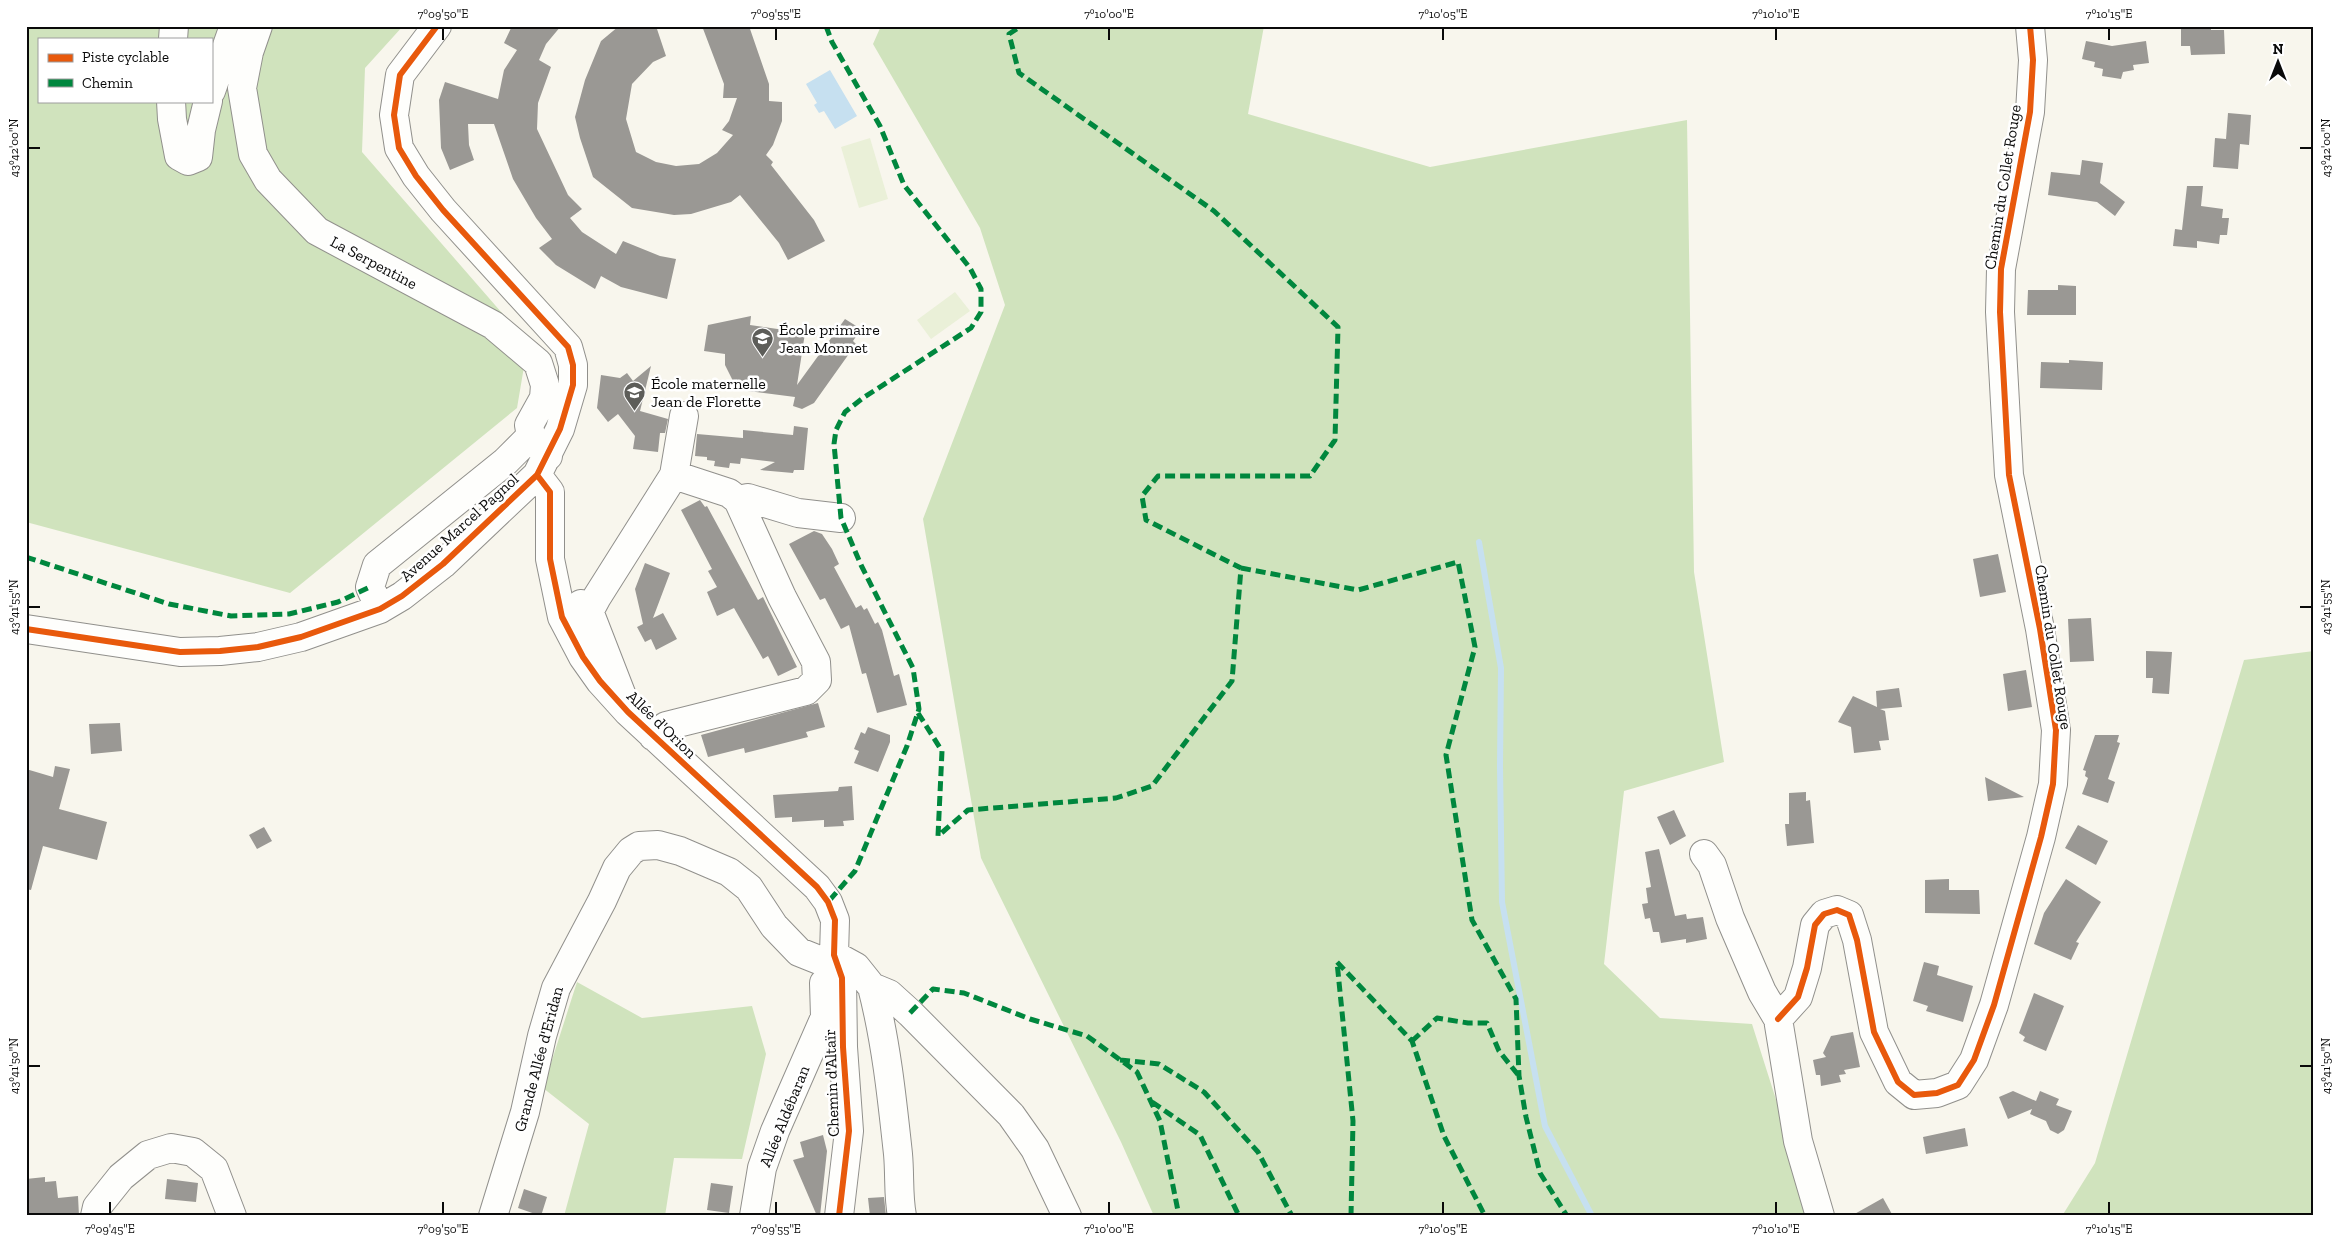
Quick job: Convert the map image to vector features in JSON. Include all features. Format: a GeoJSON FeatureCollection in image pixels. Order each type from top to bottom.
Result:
{"type":"FeatureCollection","features":[{"type":"Feature","properties":{"kind":"street"},"geometry":{"type":"LineString","coordinates":[[212,88],[234,26]]}},
{"type":"Feature","properties":{"kind":"street","name":"La Serpentine"},"geometry":{"type":"LineString","coordinates":[[258,26],[249,52],[242,88],[253,154],[268,180],[317,232],[493,325],[538,363],[545,384],[544,398],[529,425],[539,455]]}},
{"type":"Feature","properties":{"kind":"street","name":"Avenue Marcel Pagnol"},"geometry":{"type":"LineString","coordinates":[[26,629],[180,652],[220,651],[258,647],[301,638],[380,609],[402,596],[443,564],[560,429],[573,385],[573,365],[568,347],[443,210],[416,176],[399,148],[394,115],[400,75],[437,26]]}},
{"type":"Feature","properties":{"kind":"street","name":"Chemin du Collet Rouge"},"geometry":{"type":"LineString","coordinates":[[1778,1019],[1798,997],[1807,968],[1815,925],[1824,914],[1837,910],[1850,915],[1857,940],[1874,1032],[1898,1082],[1914,1095],[1937,1093],[1958,1086],[1974,1060],[1994,1005],[2041,837],[2053,784],[2056,730],[2040,628],[2009,475],[2000,312],[2001,269],[2030,112],[2033,60],[2030,26]]}},
{"type":"Feature","properties":{"kind":"street"},"geometry":{"type":"LineString","coordinates":[[171,102],[177,151],[179,156],[188,161],[198,157],[204,114],[208,102]]}},
{"type":"Feature","properties":{"kind":"street"},"geometry":{"type":"LineString","coordinates":[[574,640],[589,611],[674,475],[684,416]]}},
{"type":"Feature","properties":{"kind":"street"},"geometry":{"type":"LineString","coordinates":[[380,609],[370,587],[377,565],[505,462],[539,455]]}},
{"type":"Feature","properties":{"kind":"street","name":"Allée d'Orion"},"geometry":{"type":"LineString","coordinates":[[539,455],[550,492],[550,559],[553,577],[562,617],[574,640],[600,682],[628,712],[817,887],[828,902],[835,920],[832,964]]}},
{"type":"Feature","properties":{"kind":"street"},"geometry":{"type":"LineString","coordinates":[[654,736],[666,726],[806,691],[817,680],[816,662],[782,597],[738,500],[729,493],[674,475]]}},
{"type":"Feature","properties":{"kind":"street"},"geometry":{"type":"LineString","coordinates":[[738,500],[748,498],[798,514],[841,518]]}},
{"type":"Feature","properties":{"kind":"street","name":"Allée d'Orion"},"geometry":{"type":"LineString","coordinates":[[553,577],[589,611],[628,712]]}},
{"type":"Feature","properties":{"kind":"street","name":"Grande Allée d'Eridan"},"geometry":{"type":"LineString","coordinates":[[492,1216],[525,1112],[542,1036],[556,988],[602,901],[616,868],[631,851],[639,846],[658,845],[680,851],[729,872],[749,888],[774,926],[799,952],[832,964],[856,967],[872,987]]}},
{"type":"Feature","properties":{"kind":"street"},"geometry":{"type":"LineString","coordinates":[[1704,854],[1712,865],[1730,918],[1762,992],[1778,1019],[1798,1141],[1820,1216]]}},
{"type":"Feature","properties":{"kind":"street","name":"Allée Aldébaran"},"geometry":{"type":"LineString","coordinates":[[754,1216],[762,1168],[775,1131],[825,1017],[824,983],[832,964]]}},
{"type":"Feature","properties":{"kind":"street","name":"Chemin d'Altaïr"},"geometry":{"type":"LineString","coordinates":[[832,964],[843,1047],[849,1131],[839,1216]]}},
{"type":"Feature","properties":{"kind":"street"},"geometry":{"type":"LineString","coordinates":[[872,987],[882,1024],[898,1150],[902,1216]]}},
{"type":"Feature","properties":{"kind":"street"},"geometry":{"type":"LineString","coordinates":[[872,987],[889,994],[922,1024],[1011,1115],[1035,1149],[1067,1216]]}},
{"type":"Feature","properties":{"kind":"street"},"geometry":{"type":"LineString","coordinates":[[816,1038],[830,1037],[843,1047]]}},
{"type":"Feature","properties":{"kind":"street"},"geometry":{"type":"LineString","coordinates":[[95,1216],[97,1207],[121,1177],[148,1154],[171,1148],[193,1152],[214,1169],[232,1216]]}},
{"type":"Feature","properties":{"kind":"green space"},"geometry":{"type":"Polygon","coordinates":[[[26,26],[403,26],[365,68],[362,152],[528,343],[517,408],[290,593],[26,522],[26,26]]]}},
{"type":"Feature","properties":{"kind":"green space"},"geometry":{"type":"Polygon","coordinates":[[[881,26],[1264,26],[1248,114],[1430,167],[1687,120],[1694,572],[1724,762],[1624,791],[1604,964],[1660,1018],[1752,1024],[1813,1216],[1154,1216],[1121,1142],[981,858],[923,519],[1005,305],[980,228],[873,44],[881,26]]]}},
{"type":"Feature","properties":{"kind":"green space"},"geometry":{"type":"Polygon","coordinates":[[[870,138],[888,199],[859,208],[841,147],[870,138]]]}},
{"type":"Feature","properties":{"kind":"green space"},"geometry":{"type":"Polygon","coordinates":[[[955,292],[970,311],[931,339],[917,320],[955,292]]]}},
{"type":"Feature","properties":{"kind":"green space"},"geometry":{"type":"Polygon","coordinates":[[[2314,651],[2314,1216],[2062,1216],[2095,1163],[2244,660],[2314,651]]]}},
{"type":"Feature","properties":{"kind":"green space"},"geometry":{"type":"Polygon","coordinates":[[[577,982],[642,1018],[752,1006],[766,1054],[742,1159],[674,1158],[665,1216],[564,1216],[589,1124],[543,1088],[577,982]]]}},
{"type":"Feature","properties":{"kind":"water"},"geometry":{"type":"Polygon","coordinates":[[[830,70],[857,116],[835,129],[824,111],[819,113],[814,105],[817,103],[806,84],[830,70]]]}},
{"type":"Feature","properties":{"kind":"building"},"geometry":{"type":"Polygon","coordinates":[[[512,26],[561,26],[546,44],[539,60],[551,67],[538,103],[537,129],[568,195],[582,209],[570,218],[582,232],[616,254],[623,241],[660,256],[676,259],[667,299],[621,287],[601,276],[595,289],[556,265],[539,248],[552,239],[536,218],[513,179],[494,124],[468,124],[469,145],[474,160],[450,170],[441,148],[439,100],[445,82],[498,99],[504,70],[517,50],[504,43],[512,26]]]}},
{"type":"Feature","properties":{"kind":"building"},"geometry":{"type":"Polygon","coordinates":[[[619,26],[656,26],[666,56],[653,62],[632,84],[626,119],[636,152],[656,162],[676,166],[699,164],[717,153],[733,135],[722,130],[729,121],[737,98],[723,98],[724,84],[702,26],[749,26],[769,84],[769,101],[782,102],[782,121],[773,145],[766,155],[773,162],[771,165],[814,220],[825,241],[788,260],[779,243],[740,195],[731,202],[691,214],[674,215],[632,208],[593,177],[575,117],[585,80],[601,41],[619,26]]]}},
{"type":"Feature","properties":{"kind":"building"},"geometry":{"type":"Polygon","coordinates":[[[2211,26],[2211,30],[2224,30],[2225,54],[2191,55],[2190,46],[2181,46],[2181,29],[2211,26]]]}},
{"type":"Feature","properties":{"kind":"building"},"geometry":{"type":"Polygon","coordinates":[[[2086,41],[2112,46],[2146,41],[2149,63],[2133,65],[2134,70],[2123,72],[2121,79],[2102,76],[2103,69],[2094,67],[2095,62],[2082,59],[2086,41]]]}},
{"type":"Feature","properties":{"kind":"building"},"geometry":{"type":"Polygon","coordinates":[[[2228,113],[2251,115],[2249,145],[2240,144],[2238,169],[2213,167],[2215,138],[2226,139],[2228,113]]]}},
{"type":"Feature","properties":{"kind":"building"},"geometry":{"type":"Polygon","coordinates":[[[2082,160],[2103,163],[2100,183],[2125,202],[2115,216],[2097,202],[2048,195],[2051,172],[2080,175],[2082,160]]]}},
{"type":"Feature","properties":{"kind":"building"},"geometry":{"type":"Polygon","coordinates":[[[2187,186],[2203,186],[2201,206],[2223,209],[2222,218],[2229,218],[2227,235],[2220,235],[2219,244],[2197,241],[2197,248],[2173,246],[2175,229],[2182,230],[2187,186]]]}},
{"type":"Feature","properties":{"kind":"building"},"geometry":{"type":"Polygon","coordinates":[[[2058,285],[2076,286],[2076,315],[2027,315],[2028,290],[2058,290],[2058,285]]]}},
{"type":"Feature","properties":{"kind":"building","name":"École primaire Jean Monnet"},"geometry":{"type":"Polygon","coordinates":[[[751,316],[750,325],[805,333],[797,385],[845,319],[861,329],[853,341],[856,344],[814,403],[802,409],[793,406],[795,397],[732,389],[733,381],[725,365],[725,354],[704,351],[708,325],[751,316]]]}},
{"type":"Feature","properties":{"kind":"building"},"geometry":{"type":"Polygon","coordinates":[[[2069,360],[2103,362],[2102,390],[2040,388],[2041,362],[2069,363],[2069,360]]]}},
{"type":"Feature","properties":{"kind":"building","name":"École maternelle Jean de Florette"},"geometry":{"type":"Polygon","coordinates":[[[651,366],[640,411],[668,419],[665,433],[660,433],[658,452],[633,449],[635,436],[618,414],[608,422],[597,408],[601,375],[620,378],[627,373],[633,381],[651,366]]]}},
{"type":"Feature","properties":{"kind":"building"},"geometry":{"type":"Polygon","coordinates":[[[794,426],[808,428],[804,470],[794,470],[793,473],[760,470],[775,462],[741,458],[740,464],[730,463],[729,468],[714,466],[715,461],[707,460],[707,457],[695,456],[697,434],[743,438],[743,430],[793,435],[794,426]]]}},
{"type":"Feature","properties":{"kind":"building"},"geometry":{"type":"Polygon","coordinates":[[[700,500],[705,507],[707,506],[758,600],[763,597],[797,667],[778,676],[768,656],[763,659],[734,608],[717,616],[707,592],[717,587],[708,571],[712,569],[681,510],[700,500]]]}},
{"type":"Feature","properties":{"kind":"building"},"geometry":{"type":"Polygon","coordinates":[[[814,531],[822,534],[832,549],[839,564],[834,567],[856,608],[861,605],[864,610],[867,608],[875,624],[878,622],[882,630],[894,676],[899,674],[907,705],[877,713],[866,673],[862,674],[849,625],[841,629],[825,598],[820,600],[789,544],[814,531]]]}},
{"type":"Feature","properties":{"kind":"building"},"geometry":{"type":"Polygon","coordinates":[[[1998,554],[2006,592],[1980,597],[1973,559],[1998,554]]]}},
{"type":"Feature","properties":{"kind":"building"},"geometry":{"type":"Polygon","coordinates":[[[645,563],[670,573],[653,618],[663,613],[677,639],[656,650],[651,639],[645,642],[637,627],[643,624],[635,589],[645,563]]]}},
{"type":"Feature","properties":{"kind":"building"},"geometry":{"type":"Polygon","coordinates":[[[2091,618],[2094,661],[2070,662],[2068,619],[2091,618]]]}},
{"type":"Feature","properties":{"kind":"building"},"geometry":{"type":"Polygon","coordinates":[[[2146,651],[2172,652],[2169,694],[2152,693],[2153,678],[2146,678],[2146,651]]]}},
{"type":"Feature","properties":{"kind":"building"},"geometry":{"type":"Polygon","coordinates":[[[2026,670],[2032,707],[2008,711],[2003,674],[2026,670]]]}},
{"type":"Feature","properties":{"kind":"building"},"geometry":{"type":"Polygon","coordinates":[[[1899,688],[1902,707],[1880,709],[1885,711],[1889,740],[1879,741],[1881,750],[1854,753],[1851,727],[1838,722],[1853,696],[1877,707],[1876,691],[1899,688]]]}},
{"type":"Feature","properties":{"kind":"building"},"geometry":{"type":"Polygon","coordinates":[[[818,703],[825,727],[806,732],[808,737],[745,753],[744,748],[708,757],[701,735],[818,703]]]}},
{"type":"Feature","properties":{"kind":"building"},"geometry":{"type":"Polygon","coordinates":[[[120,723],[122,751],[91,754],[89,724],[120,723]]]}},
{"type":"Feature","properties":{"kind":"building"},"geometry":{"type":"Polygon","coordinates":[[[868,727],[890,735],[890,742],[878,772],[854,763],[859,751],[854,749],[861,732],[865,734],[868,727]]]}},
{"type":"Feature","properties":{"kind":"building"},"geometry":{"type":"Polygon","coordinates":[[[2095,735],[2119,735],[2117,742],[2120,743],[2108,779],[2115,782],[2108,803],[2082,794],[2088,778],[2085,776],[2086,771],[2083,770],[2095,735]]]}},
{"type":"Feature","properties":{"kind":"building"},"geometry":{"type":"Polygon","coordinates":[[[55,766],[70,769],[59,809],[107,822],[97,860],[43,846],[31,890],[26,889],[26,769],[53,777],[55,766]]]}},
{"type":"Feature","properties":{"kind":"building"},"geometry":{"type":"Polygon","coordinates":[[[1985,777],[2024,797],[1988,801],[1985,777]]]}},
{"type":"Feature","properties":{"kind":"building"},"geometry":{"type":"Polygon","coordinates":[[[852,786],[854,820],[843,821],[844,826],[824,827],[824,820],[792,822],[792,817],[775,818],[773,795],[838,791],[839,787],[852,786]]]}},
{"type":"Feature","properties":{"kind":"building"},"geometry":{"type":"Polygon","coordinates":[[[1806,792],[1806,801],[1810,800],[1814,843],[1787,846],[1785,824],[1789,824],[1789,793],[1806,792]]]}},
{"type":"Feature","properties":{"kind":"building"},"geometry":{"type":"Polygon","coordinates":[[[1674,810],[1686,836],[1670,845],[1657,817],[1674,810]]]}},
{"type":"Feature","properties":{"kind":"building"},"geometry":{"type":"Polygon","coordinates":[[[2078,825],[2108,841],[2096,865],[2065,848],[2078,825]]]}},
{"type":"Feature","properties":{"kind":"building"},"geometry":{"type":"Polygon","coordinates":[[[264,827],[272,841],[257,849],[249,835],[264,827]]]}},
{"type":"Feature","properties":{"kind":"building"},"geometry":{"type":"Polygon","coordinates":[[[1659,849],[1675,916],[1686,914],[1687,919],[1703,917],[1707,939],[1686,943],[1686,939],[1661,943],[1659,932],[1653,932],[1650,918],[1645,919],[1642,904],[1648,903],[1646,888],[1651,887],[1645,852],[1659,849]]]}},
{"type":"Feature","properties":{"kind":"building"},"geometry":{"type":"Polygon","coordinates":[[[1949,879],[1949,890],[1979,890],[1980,914],[1925,913],[1925,880],[1949,879]]]}},
{"type":"Feature","properties":{"kind":"building"},"geometry":{"type":"Polygon","coordinates":[[[2066,879],[2101,902],[2076,942],[2079,943],[2071,960],[2034,944],[2044,913],[2066,879]]]}},
{"type":"Feature","properties":{"kind":"building"},"geometry":{"type":"Polygon","coordinates":[[[1924,962],[1939,966],[1937,975],[1973,986],[1963,1022],[1926,1011],[1928,1006],[1913,1001],[1924,962]]]}},
{"type":"Feature","properties":{"kind":"building"},"geometry":{"type":"Polygon","coordinates":[[[2034,993],[2064,1006],[2046,1051],[2023,1041],[2025,1037],[2019,1033],[2034,993]]]}},
{"type":"Feature","properties":{"kind":"building"},"geometry":{"type":"Polygon","coordinates":[[[1853,1032],[1860,1067],[1844,1070],[1846,1074],[1839,1075],[1841,1082],[1821,1086],[1820,1075],[1816,1075],[1813,1060],[1826,1057],[1823,1053],[1831,1036],[1853,1032]]]}},
{"type":"Feature","properties":{"kind":"building"},"geometry":{"type":"Polygon","coordinates":[[[2013,1091],[2036,1101],[2040,1091],[2059,1099],[2056,1105],[2072,1111],[2064,1130],[2058,1134],[2050,1130],[2046,1121],[2030,1114],[2032,1109],[2008,1119],[1999,1097],[2013,1091]]]}},
{"type":"Feature","properties":{"kind":"building"},"geometry":{"type":"Polygon","coordinates":[[[1965,1128],[1968,1146],[1926,1154],[1923,1137],[1965,1128]]]}},
{"type":"Feature","properties":{"kind":"building"},"geometry":{"type":"Polygon","coordinates":[[[823,1135],[827,1151],[820,1216],[817,1216],[793,1160],[804,1157],[800,1142],[823,1135]]]}},
{"type":"Feature","properties":{"kind":"building"},"geometry":{"type":"Polygon","coordinates":[[[45,1177],[45,1182],[56,1181],[58,1198],[78,1196],[79,1216],[26,1216],[26,1179],[45,1177]]]}},
{"type":"Feature","properties":{"kind":"building"},"geometry":{"type":"Polygon","coordinates":[[[167,1179],[198,1183],[196,1202],[165,1199],[167,1179]]]}},
{"type":"Feature","properties":{"kind":"building"},"geometry":{"type":"Polygon","coordinates":[[[711,1183],[733,1186],[729,1213],[707,1210],[711,1183]]]}},
{"type":"Feature","properties":{"kind":"building"},"geometry":{"type":"Polygon","coordinates":[[[524,1189],[547,1197],[541,1216],[518,1208],[524,1189]]]}},
{"type":"Feature","properties":{"kind":"building"},"geometry":{"type":"Polygon","coordinates":[[[884,1197],[886,1216],[870,1216],[868,1198],[884,1197]]]}},
{"type":"Feature","properties":{"kind":"building"},"geometry":{"type":"Polygon","coordinates":[[[1883,1198],[1893,1216],[1851,1216],[1883,1198]]]}},
{"type":"Feature","properties":{"kind":"waterway"},"geometry":{"type":"LineString","coordinates":[[1479,542],[1501,668],[1502,902],[1545,1126],[1592,1216]]}},
{"type":"Feature","properties":{"kind":"marked path"},"geometry":{"type":"LineString","coordinates":[[826,26],[832,42],[880,126],[904,185],[970,268],[981,289],[981,312],[971,328],[863,398],[845,412],[836,430],[834,444],[841,518],[861,565],[913,668],[919,709],[907,746],[855,871],[828,902]]}},
{"type":"Feature","properties":{"kind":"marked path"},"geometry":{"type":"LineString","coordinates":[[918,713],[942,751],[938,836],[968,810],[1116,798],[1152,786],[1232,681],[1241,568],[1146,520],[1142,496],[1158,476],[1310,476],[1335,440],[1338,327],[1214,211],[1019,73],[1009,34],[1021,26]]}},
{"type":"Feature","properties":{"kind":"marked path"},"geometry":{"type":"LineString","coordinates":[[26,557],[169,604],[231,616],[289,614],[338,602],[370,587]]}},
{"type":"Feature","properties":{"kind":"marked path"},"geometry":{"type":"LineString","coordinates":[[1241,568],[1358,590],[1458,562],[1475,647],[1446,755],[1472,920],[1516,999],[1519,1076],[1526,1117],[1540,1173],[1567,1216]]}},
{"type":"Feature","properties":{"kind":"marked path"},"geometry":{"type":"LineString","coordinates":[[1351,1216],[1353,1121],[1337,962],[1412,1041],[1444,1136],[1485,1216]]}},
{"type":"Feature","properties":{"kind":"marked path"},"geometry":{"type":"LineString","coordinates":[[910,1013],[933,989],[964,993],[1030,1019],[1087,1036],[1137,1072],[1160,1121],[1179,1216]]}},
{"type":"Feature","properties":{"kind":"marked path"},"geometry":{"type":"LineString","coordinates":[[1412,1041],[1437,1018],[1468,1023],[1487,1023],[1499,1051],[1519,1076]]}},
{"type":"Feature","properties":{"kind":"marked path"},"geometry":{"type":"LineString","coordinates":[[1120,1060],[1159,1064],[1204,1092],[1258,1152],[1292,1216]]}},
{"type":"Feature","properties":{"kind":"marked path"},"geometry":{"type":"LineString","coordinates":[[1152,1102],[1200,1135],[1239,1216]]}},
{"type":"Feature","properties":{"kind":"cycle path"},"geometry":{"type":"LineString","coordinates":[[26,629],[180,652],[220,651],[258,647],[301,637],[380,609],[402,596],[443,564],[537,475],[560,429],[573,385],[573,365],[568,347],[443,210],[416,176],[399,148],[394,115],[400,75],[437,26]]}},
{"type":"Feature","properties":{"kind":"cycle path"},"geometry":{"type":"LineString","coordinates":[[1778,1019],[1798,997],[1807,968],[1815,925],[1824,914],[1837,910],[1849,915],[1857,940],[1874,1032],[1898,1082],[1914,1095],[1937,1093],[1958,1085],[1974,1060],[1994,1005],[2041,837],[2053,784],[2056,730],[2040,629],[2009,475],[2000,312],[2001,269],[2030,112],[2033,60],[2030,26]]}},
{"type":"Feature","properties":{"kind":"cycle path"},"geometry":{"type":"LineString","coordinates":[[537,475],[550,492],[550,559],[562,617],[583,657],[600,681],[628,712],[817,887],[828,902],[835,920],[834,955],[842,978],[843,1047],[849,1131],[839,1216]]}},
{"type":"Feature","properties":{"kind":"place","name":"École primaire Jean Monnet"},"geometry":{"type":"Point","coordinates":[763,357]}},
{"type":"Feature","properties":{"kind":"place","name":"École maternelle Jean de Florette"},"geometry":{"type":"Point","coordinates":[635,411]}}]}
